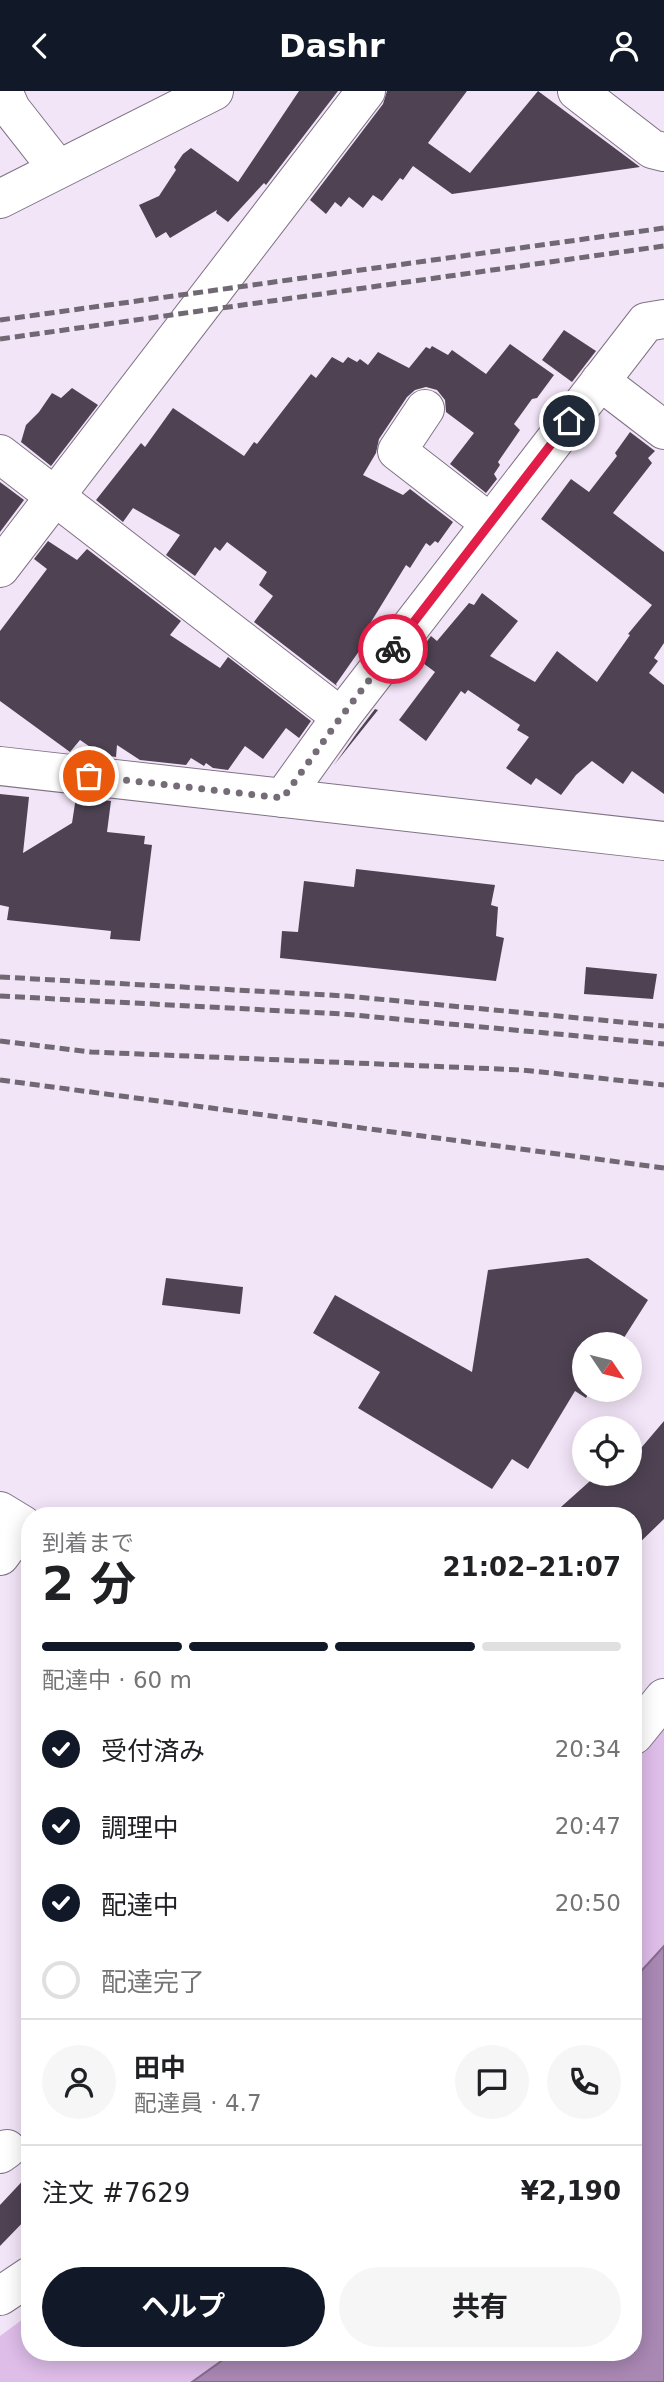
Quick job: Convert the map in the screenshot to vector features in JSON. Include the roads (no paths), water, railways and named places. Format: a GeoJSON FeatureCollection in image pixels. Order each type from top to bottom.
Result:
{"type":"FeatureCollection","features":[{"type":"Feature","properties":{"kind":"street"},"geometry":{"type":"LineString","coordinates":[[3,91],[11,109],[58,169]]}},
{"type":"Feature","properties":{"kind":"street"},"geometry":{"type":"LineString","coordinates":[[0,199],[214,91]]}},
{"type":"Feature","properties":{"kind":"street"},"geometry":{"type":"LineString","coordinates":[[0,568],[366,91]]}},
{"type":"Feature","properties":{"kind":"street"},"geometry":{"type":"LineString","coordinates":[[577,91],[652,149],[664,152]]}},
{"type":"Feature","properties":{"kind":"street"},"geometry":{"type":"LineString","coordinates":[[283,798],[341,717],[646,322],[664,319]]}},
{"type":"Feature","properties":{"kind":"street"},"geometry":{"type":"LineString","coordinates":[[600,381],[664,431]]}},
{"type":"Feature","properties":{"kind":"street"},"geometry":{"type":"LineString","coordinates":[[425,409],[397,451],[490,523]]}},
{"type":"Feature","properties":{"kind":"street"},"geometry":{"type":"LineString","coordinates":[[0,454],[341,717]]}},
{"type":"Feature","properties":{"kind":"street"},"geometry":{"type":"LineString","coordinates":[[0,766],[664,841]]}},
{"type":"Feature","properties":{"kind":"street"},"geometry":{"type":"LineString","coordinates":[[0,1511],[21,1524]]}},
{"type":"Feature","properties":{"kind":"street"},"geometry":{"type":"LineString","coordinates":[[0,1556],[21,1528]]}},
{"type":"Feature","properties":{"kind":"street"},"geometry":{"type":"LineString","coordinates":[[642,1725],[664,1698]]}},
{"type":"Feature","properties":{"kind":"street"},"geometry":{"type":"LineString","coordinates":[[0,2297],[21,2282]]}},
{"type":"Feature","properties":{"kind":"railway"},"geometry":{"type":"LineString","coordinates":[[0,320],[664,228]]}},
{"type":"Feature","properties":{"kind":"railway"},"geometry":{"type":"LineString","coordinates":[[0,339],[664,246]]}},
{"type":"Feature","properties":{"kind":"railway"},"geometry":{"type":"LineString","coordinates":[[0,977],[346,996],[664,1026]]}},
{"type":"Feature","properties":{"kind":"railway"},"geometry":{"type":"LineString","coordinates":[[0,996],[343,1014],[664,1044]]}},
{"type":"Feature","properties":{"kind":"railway"},"geometry":{"type":"LineString","coordinates":[[0,1041],[91,1052],[522,1070],[664,1085]]}},
{"type":"Feature","properties":{"kind":"railway"},"geometry":{"type":"LineString","coordinates":[[0,1080],[664,1168]]}}]}
